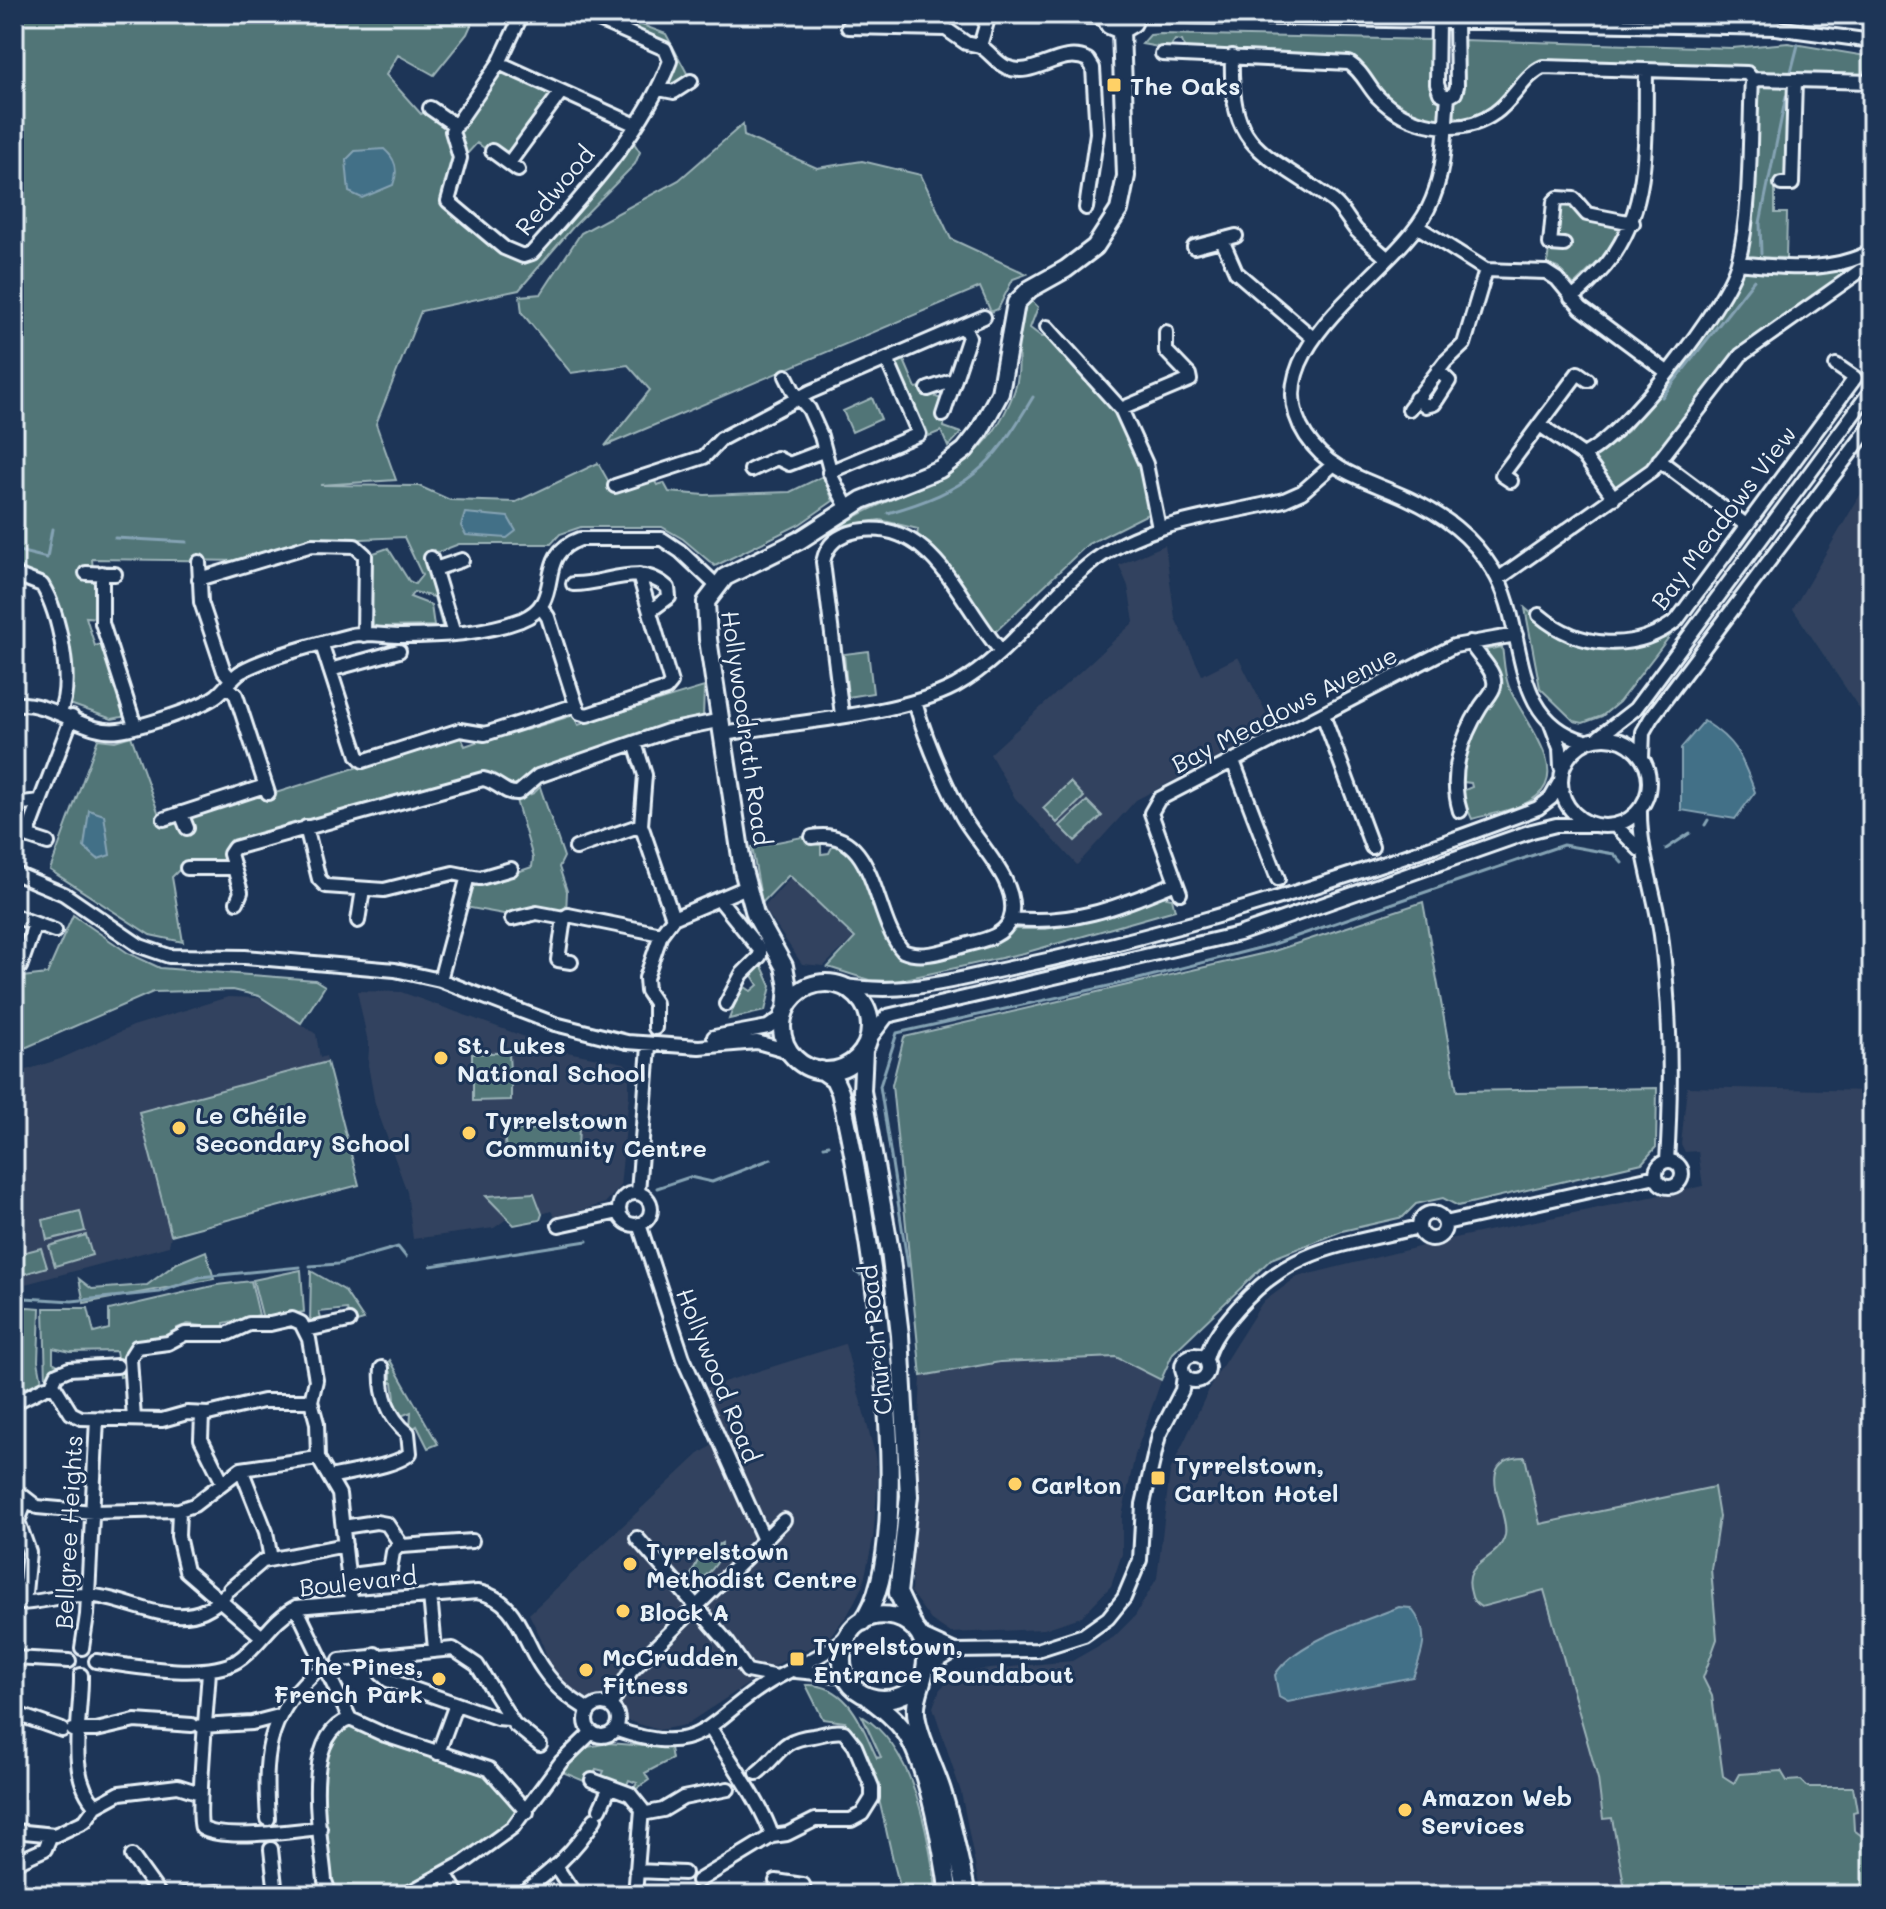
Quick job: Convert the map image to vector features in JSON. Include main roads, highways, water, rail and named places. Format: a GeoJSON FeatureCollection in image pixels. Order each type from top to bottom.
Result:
{"type":"FeatureCollection","features":[{"type":"Feature","properties":{"kind":"main road"},"geometry":{"type":"LineString","coordinates":[[1104,16],[1112,28],[1121,30],[1130,27],[1136,14]]}},
{"type":"Feature","properties":{"kind":"main road","name":"Hollywoodrath Road"},"geometry":{"type":"LineString","coordinates":[[785,1013],[788,987],[784,966],[755,914],[747,887],[705,613],[716,585],[725,577],[800,540],[880,492],[940,469],[965,450],[989,417],[1000,393],[1016,303],[1030,289],[1066,269],[1095,247],[1113,223],[1126,176],[1121,30]]}},
{"type":"Feature","properties":{"kind":"main road"},"geometry":{"type":"LineString","coordinates":[[784,966],[800,979],[840,985],[852,991],[868,1014],[866,1045],[846,1066],[821,1070],[795,1058],[783,1031],[785,1013],[800,992],[819,984]]}},
{"type":"Feature","properties":{"kind":"main road","name":"Church Road"},"geometry":{"type":"LineString","coordinates":[[866,1045],[862,1091],[882,1200],[900,1335],[909,1496],[898,1593],[918,1630]]}},
{"type":"Feature","properties":{"kind":"main road","name":"Church Road"},"geometry":{"type":"LineString","coordinates":[[821,1070],[834,1079],[840,1092],[863,1202],[888,1421],[885,1552],[877,1595],[856,1627]]}},
{"type":"Feature","properties":{"kind":"main road"},"geometry":{"type":"LineString","coordinates":[[949,1895],[938,1831],[908,1736],[896,1720],[853,1687],[842,1660],[856,1627],[890,1615],[918,1630],[924,1673],[915,1709],[943,1794],[967,1895]]}},
{"type":"Feature","properties":{"kind":"main road"},"geometry":{"type":"LineString","coordinates":[[869,1698],[899,1699],[924,1673]]}},
{"type":"Feature","properties":{"kind":"waterway"},"geometry":{"type":"LineString","coordinates":[[1791,72],[1798,45]]}},
{"type":"Feature","properties":{"kind":"waterway"},"geometry":{"type":"LineString","coordinates":[[1761,254],[1760,223],[1786,96]]}},
{"type":"Feature","properties":{"kind":"waterway"},"geometry":{"type":"LineString","coordinates":[[1662,397],[1754,280]]}},
{"type":"Feature","properties":{"kind":"waterway"},"geometry":{"type":"LineString","coordinates":[[888,513],[939,495],[975,473],[1004,443],[1033,397]]}},
{"type":"Feature","properties":{"kind":"waterway"},"geometry":{"type":"LineString","coordinates":[[14,550],[47,558],[52,529]]}},
{"type":"Feature","properties":{"kind":"waterway"},"geometry":{"type":"LineString","coordinates":[[115,538],[187,542]]}},
{"type":"Feature","properties":{"kind":"waterway"},"geometry":{"type":"LineString","coordinates":[[1705,825],[1708,820]]}},
{"type":"Feature","properties":{"kind":"waterway"},"geometry":{"type":"LineString","coordinates":[[1666,849],[1690,833]]}},
{"type":"Feature","properties":{"kind":"waterway"},"geometry":{"type":"LineString","coordinates":[[908,1266],[880,1086],[897,1033],[1131,981],[1271,945],[1563,845],[1614,854],[1622,863]]}},
{"type":"Feature","properties":{"kind":"waterway"},"geometry":{"type":"LineString","coordinates":[[824,1146],[829,1145]]}},
{"type":"Feature","properties":{"kind":"waterway"},"geometry":{"type":"LineString","coordinates":[[657,1188],[690,1177],[712,1182],[771,1159]]}},
{"type":"Feature","properties":{"kind":"waterway"},"geometry":{"type":"LineString","coordinates":[[431,1266],[587,1241]]}},
{"type":"Feature","properties":{"kind":"waterway"},"geometry":{"type":"LineString","coordinates":[[310,1266],[338,1264],[398,1247],[406,1257]]}},
{"type":"Feature","properties":{"kind":"waterway"},"geometry":{"type":"LineString","coordinates":[[14,1304],[25,1298],[72,1301],[160,1292],[200,1277],[300,1267]]}},
{"type":"Feature","properties":{"kind":"waterway"},"geometry":{"type":"LineString","coordinates":[[856,1272],[860,1275]]}},
{"type":"Feature","properties":{"kind":"place","name":"The Oaks"},"geometry":{"type":"Point","coordinates":[1114,85]}},
{"type":"Feature","properties":{"kind":"place","name":"St. Lukes National School"},"geometry":{"type":"Point","coordinates":[441,1058]}},
{"type":"Feature","properties":{"kind":"place","name":"Le Chéile Secondary School"},"geometry":{"type":"Point","coordinates":[179,1128]}},
{"type":"Feature","properties":{"kind":"place","name":"Tyrrelstown Community Centre"},"geometry":{"type":"Point","coordinates":[469,1133]}},
{"type":"Feature","properties":{"kind":"place","name":"Tyrrelstown, Carlton Hotel"},"geometry":{"type":"Point","coordinates":[1158,1478]}},
{"type":"Feature","properties":{"kind":"place","name":"Carlton"},"geometry":{"type":"Point","coordinates":[1015,1484]}},
{"type":"Feature","properties":{"kind":"place","name":"Tyrrelstown Methodist Centre"},"geometry":{"type":"Point","coordinates":[630,1564]}},
{"type":"Feature","properties":{"kind":"place","name":"Block A"},"geometry":{"type":"Point","coordinates":[623,1611]}},
{"type":"Feature","properties":{"kind":"place","name":"Tyrrelstown, Entrance Roundabout"},"geometry":{"type":"Point","coordinates":[797,1659]}},
{"type":"Feature","properties":{"kind":"place","name":"McCrudden Fitness"},"geometry":{"type":"Point","coordinates":[586,1670]}},
{"type":"Feature","properties":{"kind":"place","name":"The Pines, French Park"},"geometry":{"type":"Point","coordinates":[439,1679]}},
{"type":"Feature","properties":{"kind":"place","name":"Amazon Web Services"},"geometry":{"type":"Point","coordinates":[1405,1810]}}]}
